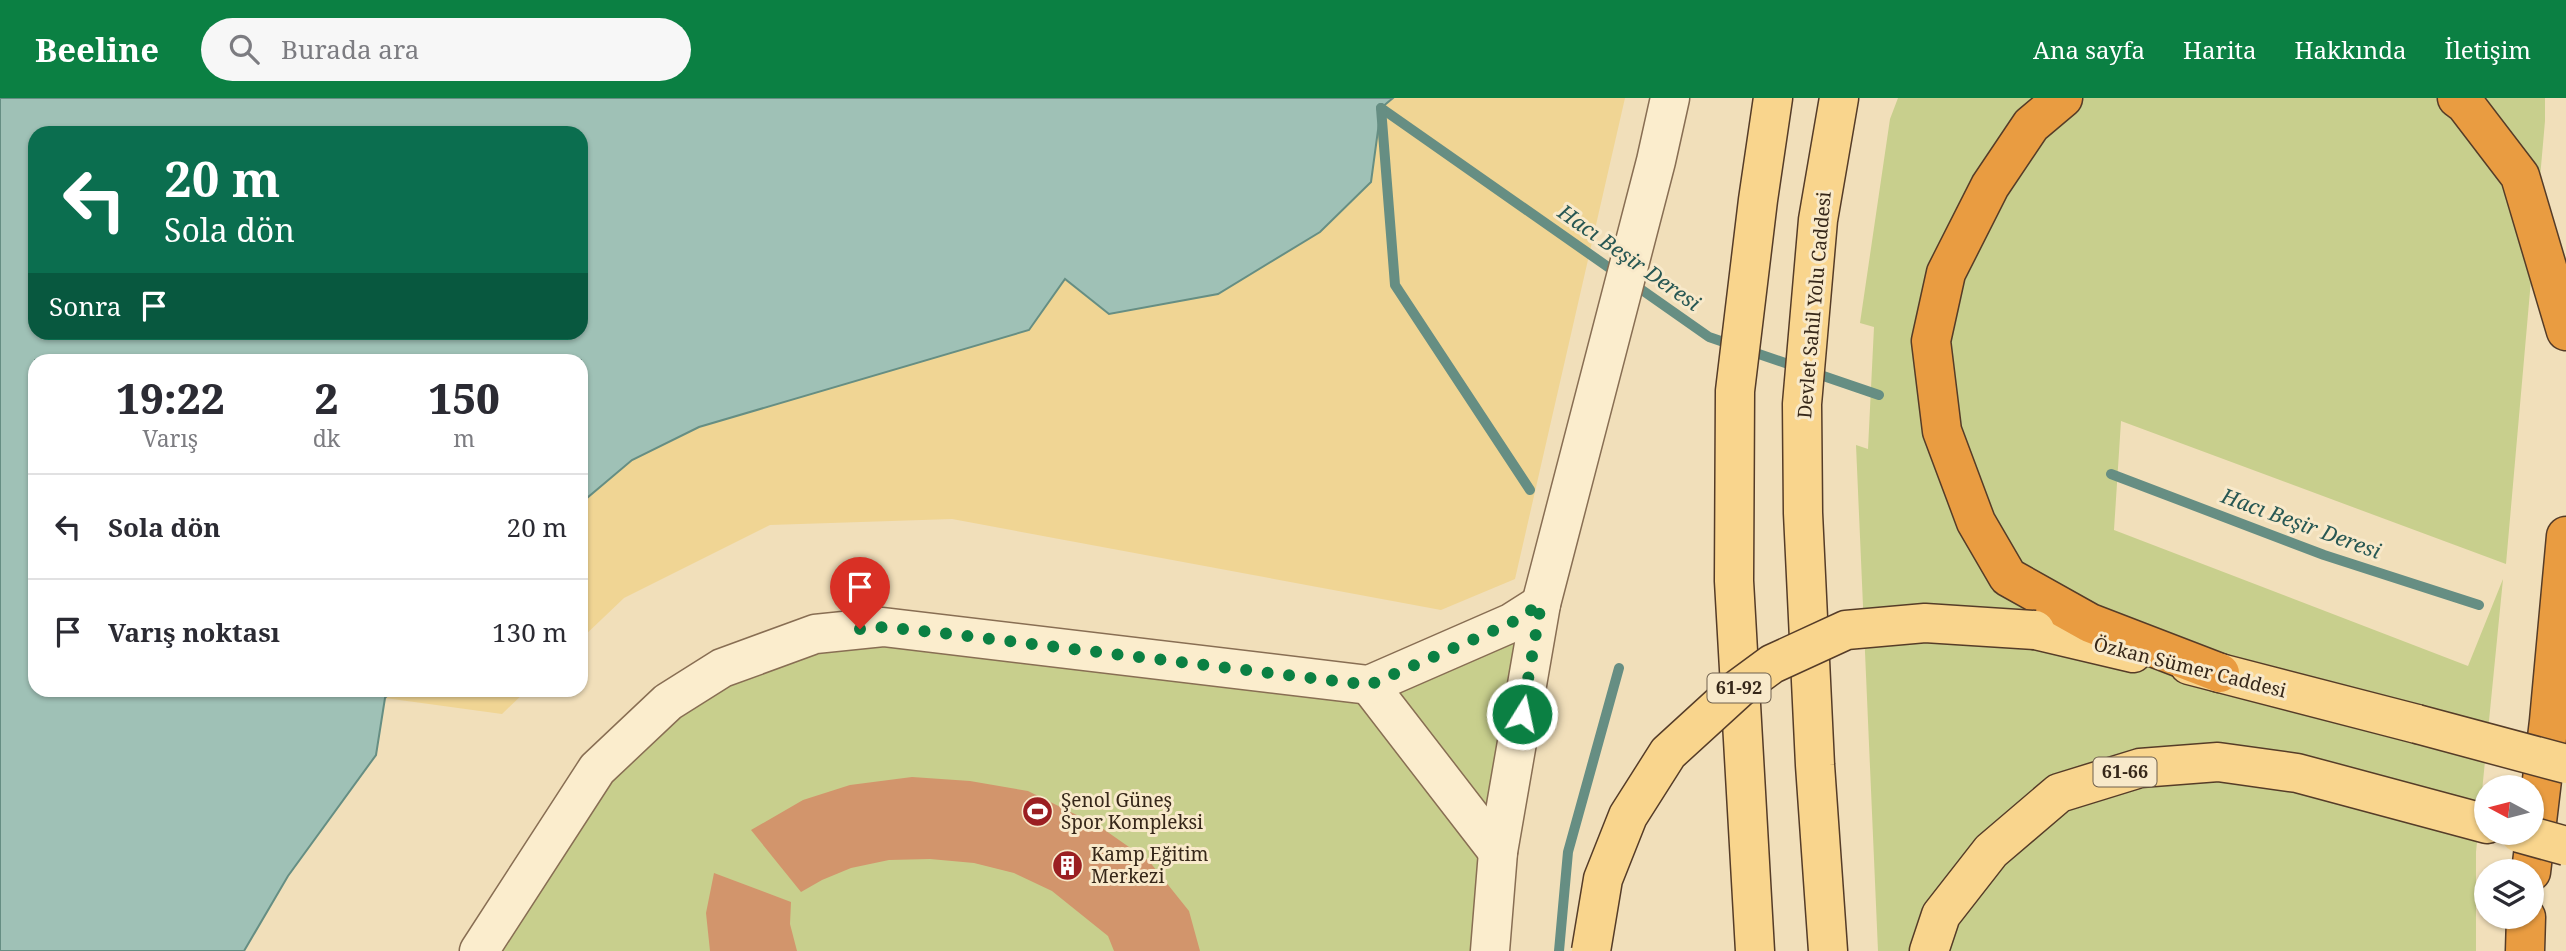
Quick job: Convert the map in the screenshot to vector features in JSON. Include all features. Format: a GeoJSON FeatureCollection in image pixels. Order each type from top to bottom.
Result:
{"type":"FeatureCollection","features":[{"type":"Feature","properties":{"kind":"highway"},"geometry":{"type":"LineString","coordinates":[[2063,98],[2031,125],[1990,186],[1946,273],[1931,341],[1942,431],[1976,523],[2008,577],[2091,623],[2220,673]]}},
{"type":"Feature","properties":{"kind":"highway"},"geometry":{"type":"LineString","coordinates":[[2456,98],[2465,104],[2520,176],[2566,331]]}},
{"type":"Feature","properties":{"kind":"highway"},"geometry":{"type":"LineString","coordinates":[[2533,859],[2549,721],[2566,537]]}},
{"type":"Feature","properties":{"kind":"main road","name":"61-92"},"geometry":{"type":"LineString","coordinates":[[1755,951],[1734,581],[1735,391],[1773,98]]}},
{"type":"Feature","properties":{"kind":"main road","name":"Devlet Sahil Yolu Caddesi"},"geometry":{"type":"LineString","coordinates":[[1828,951],[1815,765],[1803,513],[1802,404],[1818,220],[1839,98]]}},
{"type":"Feature","properties":{"kind":"main road","name":"Özkan Sümer Caddesi"},"geometry":{"type":"LineString","coordinates":[[1591,951],[1603,878],[1628,816],[1668,753],[1738,689],[1772,664],[1846,630],[1925,623],[2035,630],[2220,673],[2566,764]]}},
{"type":"Feature","properties":{"kind":"main road","name":"61-66"},"geometry":{"type":"LineString","coordinates":[[1929,951],[1941,915],[1992,851],[2059,793],[2140,768],[2218,762],[2297,773],[2474,820]]}},
{"type":"Feature","properties":{"kind":"main road"},"geometry":{"type":"LineString","coordinates":[[2544,840],[2566,846]]}},
{"type":"Feature","properties":{"kind":"street"},"geometry":{"type":"LineString","coordinates":[[1490,951],[1498,852],[1541,604],[1670,98]]}},
{"type":"Feature","properties":{"kind":"street"},"geometry":{"type":"LineString","coordinates":[[479,951],[597,769],[659,710],[722,668],[815,634],[883,627],[1369,685],[1511,623],[1541,604]]}},
{"type":"Feature","properties":{"kind":"street"},"geometry":{"type":"LineString","coordinates":[[1369,685],[1498,852]]}},
{"type":"Feature","properties":{"kind":"green space"},"geometry":{"type":"Polygon","coordinates":[[[1898,98],[2545,98],[2506,564],[2121,421],[2114,530],[2468,666],[2503,579],[2484,775],[2474,775],[2476,951],[1878,951],[1856,445],[1868,449],[1874,327],[1860,323],[1890,119],[1898,98]]]}},
{"type":"Feature","properties":{"kind":"green space","name":"Şenol Güneş Spor Kompleksi"},"geometry":{"type":"Polygon","coordinates":[[[1541,604],[1490,951],[479,951],[668,702],[815,634],[1369,685],[1541,604]]]}},
{"type":"Feature","properties":{"kind":"sand"},"geometry":{"type":"Polygon","coordinates":[[[1393,98],[1625,98],[1515,579],[1441,610],[952,519],[770,525],[624,598],[588,632],[588,497],[632,460],[699,427],[1029,330],[1065,279],[1371,182],[1381,108],[1393,98]]]}},
{"type":"Feature","properties":{"kind":"sand"},"geometry":{"type":"Polygon","coordinates":[[[386,697],[520,697],[502,714],[386,697]]]}},
{"type":"Feature","properties":{"kind":"water"},"geometry":{"type":"Polygon","coordinates":[[[0,98],[1393,98],[1381,108],[1371,182],[1320,232],[1218,294],[1109,314],[1065,279],[1029,330],[699,427],[632,460],[588,497],[588,354],[28,354],[28,697],[386,697],[376,755],[288,876],[244,951],[0,951],[0,98]]]}},
{"type":"Feature","properties":{"kind":"building","name":"Kamp Eğitim Merkezi"},"geometry":{"type":"Polygon","coordinates":[[[912,777],[970,781],[1028,791],[1099,826],[1149,861],[1189,911],[1200,951],[1114,951],[1108,936],[1052,891],[1014,873],[974,863],[930,859],[889,860],[851,868],[801,892],[751,830],[803,800],[850,785],[912,777]]]}},
{"type":"Feature","properties":{"kind":"building"},"geometry":{"type":"Polygon","coordinates":[[[714,873],[791,902],[790,924],[797,951],[710,951],[706,913],[714,873]]]}},
{"type":"Feature","properties":{"kind":"waterway","name":"Hacı Beşir Deresi"},"geometry":{"type":"LineString","coordinates":[[1381,108],[1618,274]]}},
{"type":"Feature","properties":{"kind":"waterway"},"geometry":{"type":"LineString","coordinates":[[1381,108],[1395,285],[1530,490]]}},
{"type":"Feature","properties":{"kind":"waterway","name":"Hacı Beşir Deresi"},"geometry":{"type":"LineString","coordinates":[[1632,283],[1709,337],[1879,395]]}},
{"type":"Feature","properties":{"kind":"waterway","name":"Hacı Beşir Deresi"},"geometry":{"type":"LineString","coordinates":[[2111,474],[2324,555],[2479,605]]}},
{"type":"Feature","properties":{"kind":"waterway"},"geometry":{"type":"LineString","coordinates":[[1559,951],[1568,852],[1619,668]]}},
{"type":"Feature","properties":{"kind":"place","name":"Şenol Güneş Spor Kompleksi"},"geometry":{"type":"Point","coordinates":[1038,811]}},
{"type":"Feature","properties":{"kind":"place","name":"Kamp Eğitim Merkezi"},"geometry":{"type":"Point","coordinates":[1068,865]}},
{"type":"Feature","properties":{"kind":"route"},"geometry":{"type":"LineString","coordinates":[[860,629],[883,627],[950,634],[1369,685],[1511,623],[1541,604],[1522,714]]}}]}
